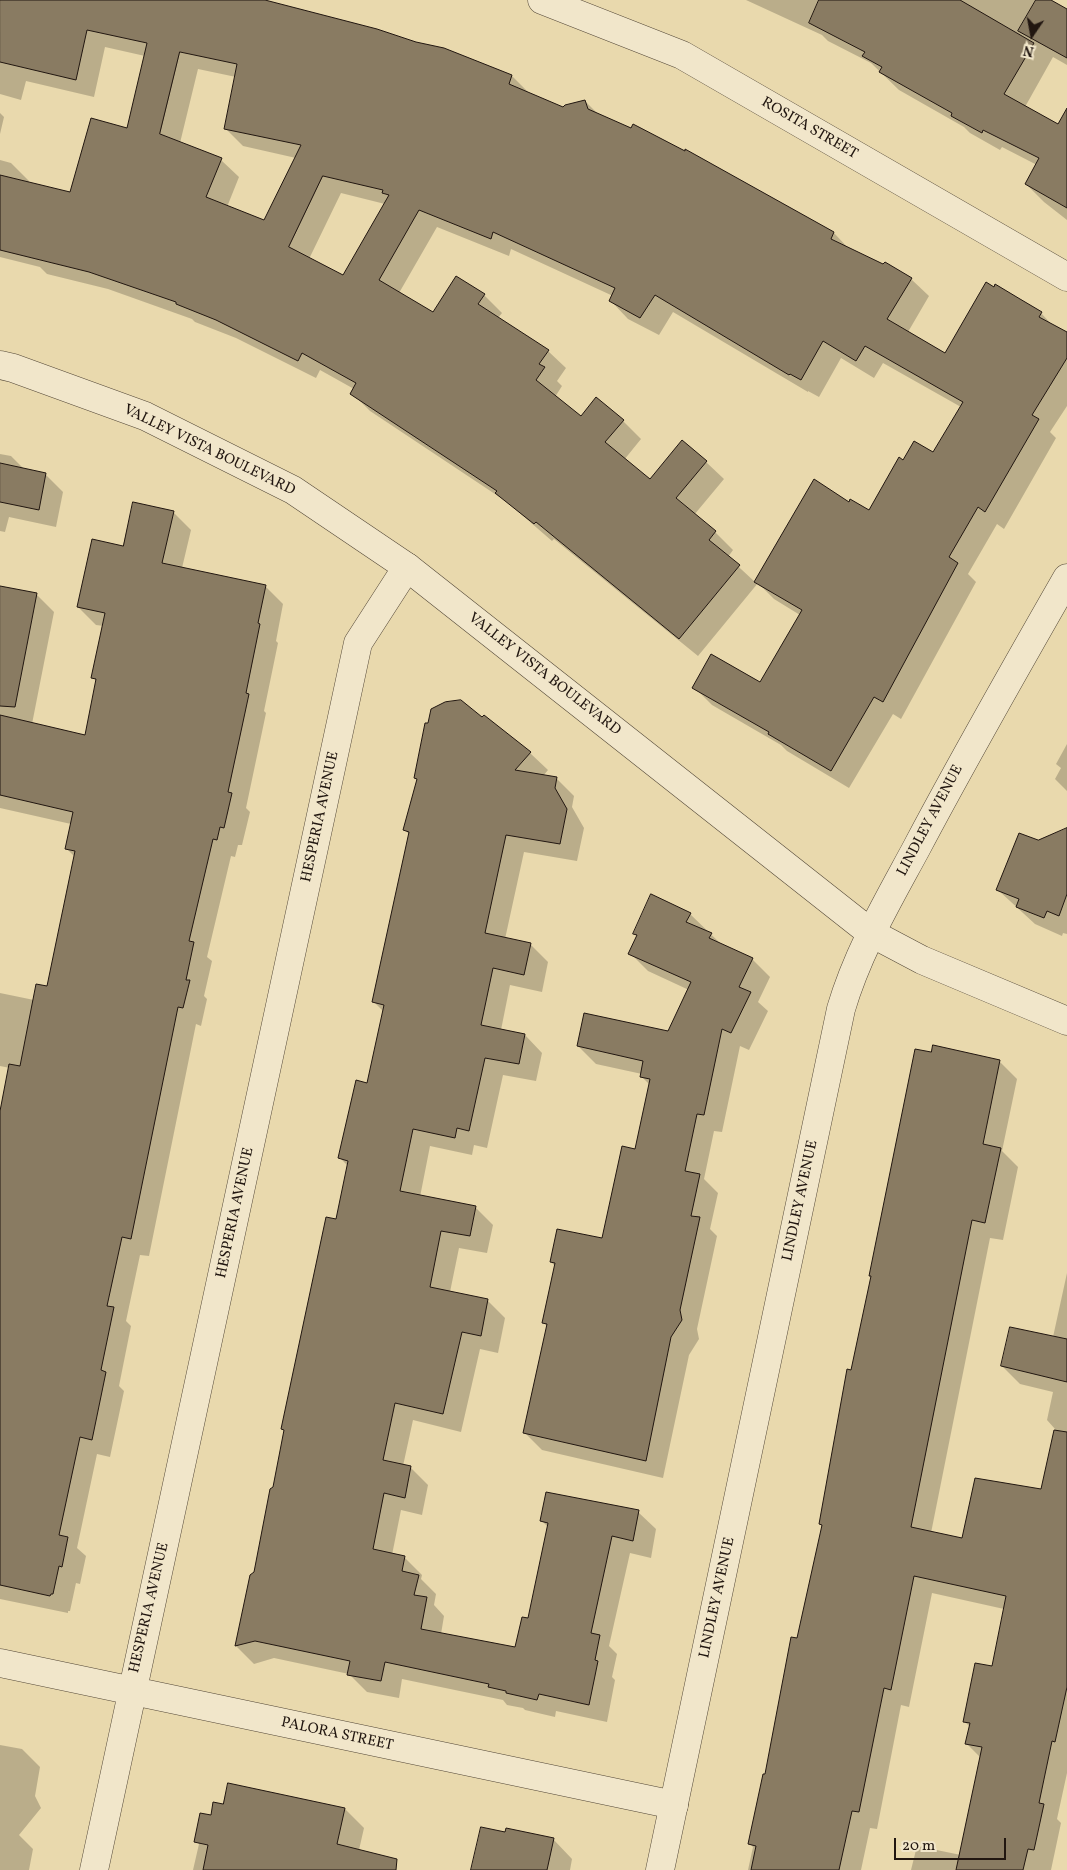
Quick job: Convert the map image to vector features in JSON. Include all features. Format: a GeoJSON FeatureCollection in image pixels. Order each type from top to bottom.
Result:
{"type":"FeatureCollection","features":[{"type":"Feature","properties":{"kind":"street","name":"ROSITA STREET"},"geometry":{"type":"LineString","coordinates":[[542,0],[682,55],[1067,277]]}},
{"type":"Feature","properties":{"kind":"street","name":"VALLEY VISTA BOULEVARD"},"geometry":{"type":"LineString","coordinates":[[0,365],[145,416],[293,490],[407,567],[871,933],[922,960],[1067,1021]]}},
{"type":"Feature","properties":{"kind":"street","name":"HESPERIA AVENUE"},"geometry":{"type":"LineString","coordinates":[[94,1870],[358,643],[407,567]]}},
{"type":"Feature","properties":{"kind":"street","name":"LINDLEY AVENUE"},"geometry":{"type":"LineString","coordinates":[[660,1870],[841,1009],[848,986],[871,933],[964,759],[1067,578]]}},
{"type":"Feature","properties":{"kind":"street","name":"PALORA STREET"},"geometry":{"type":"LineString","coordinates":[[0,1663],[674,1806]]}},
{"type":"Feature","properties":{"kind":"building"},"geometry":{"type":"Polygon","coordinates":[[[0,0],[265,0],[377,29],[416,42],[444,48],[512,75],[509,84],[563,107],[585,100],[588,109],[631,128],[633,124],[685,151],[685,149],[834,232],[831,239],[883,264],[885,262],[912,278],[887,319],[945,353],[986,282],[994,287],[995,284],[1042,312],[1039,317],[1067,332],[1067,358],[1032,415],[1039,419],[985,512],[978,507],[949,557],[958,563],[883,702],[874,697],[831,771],[768,734],[769,732],[692,688],[711,654],[760,682],[802,610],[754,582],[814,479],[849,502],[850,499],[869,510],[899,457],[903,460],[914,441],[933,452],[963,402],[865,346],[856,361],[823,341],[801,380],[789,375],[655,295],[640,318],[609,301],[615,288],[493,232],[491,239],[419,210],[379,280],[433,312],[456,276],[485,294],[478,304],[549,350],[539,364],[545,367],[536,380],[581,416],[596,397],[624,420],[605,442],[650,479],[682,440],[707,461],[676,498],[716,531],[709,540],[740,565],[679,639],[536,522],[534,524],[495,493],[497,491],[350,394],[356,383],[302,353],[298,361],[216,320],[176,304],[176,302],[89,272],[0,250],[0,175],[70,192],[91,118],[127,128],[147,43],[87,30],[76,80],[0,62],[0,0]],[[180,52],[160,134],[222,158],[206,197],[264,220],[301,145],[224,129],[237,64],[180,52]],[[323,176],[289,247],[343,275],[389,195],[382,193],[383,190],[323,176]]]}},
{"type":"Feature","properties":{"kind":"building"},"geometry":{"type":"Polygon","coordinates":[[[819,0],[960,0],[1034,43],[1004,94],[1058,124],[1067,108],[1067,208],[1025,184],[1039,158],[983,130],[982,133],[951,116],[952,113],[879,72],[882,67],[862,56],[865,52],[809,23],[819,0]]]}},
{"type":"Feature","properties":{"kind":"building"},"geometry":{"type":"Polygon","coordinates":[[[1036,0],[1051,0],[1067,9],[1067,58],[1018,31],[1036,0]]]}},
{"type":"Feature","properties":{"kind":"building"},"geometry":{"type":"Polygon","coordinates":[[[0,463],[46,473],[39,510],[0,502],[0,463]]]}},
{"type":"Feature","properties":{"kind":"building"},"geometry":{"type":"Polygon","coordinates":[[[133,502],[174,511],[162,563],[266,585],[246,693],[249,694],[228,792],[232,793],[224,828],[220,827],[217,840],[213,839],[189,941],[194,942],[186,980],[190,980],[183,1008],[178,1007],[131,1239],[122,1237],[107,1306],[114,1307],[101,1370],[106,1372],[92,1440],[80,1437],[59,1535],[68,1537],[62,1567],[59,1566],[53,1594],[50,1596],[0,1585],[0,1111],[9,1064],[20,1066],[36,984],[47,986],[75,851],[65,849],[73,812],[0,795],[0,715],[85,735],[96,679],[91,678],[105,613],[77,607],[92,539],[123,546],[133,502]]]}},
{"type":"Feature","properties":{"kind":"building"},"geometry":{"type":"Polygon","coordinates":[[[0,586],[37,593],[15,707],[0,706],[0,586]]]}},
{"type":"Feature","properties":{"kind":"building"},"geometry":{"type":"Polygon","coordinates":[[[461,700],[482,717],[484,715],[531,752],[515,770],[557,777],[555,788],[567,809],[560,844],[506,835],[485,933],[531,943],[524,975],[493,968],[481,1025],[525,1034],[519,1064],[485,1058],[469,1131],[457,1128],[455,1138],[413,1129],[400,1191],[476,1206],[470,1236],[441,1231],[430,1287],[488,1299],[481,1336],[462,1332],[443,1414],[395,1403],[383,1460],[411,1466],[405,1498],[384,1493],[373,1549],[405,1556],[402,1571],[419,1575],[414,1595],[427,1597],[421,1629],[515,1647],[522,1617],[528,1618],[548,1523],[540,1521],[546,1492],[639,1510],[633,1541],[612,1536],[591,1633],[600,1635],[595,1660],[598,1661],[589,1705],[539,1694],[537,1700],[488,1687],[489,1684],[385,1662],[381,1681],[347,1675],[350,1661],[255,1641],[235,1646],[250,1575],[254,1572],[270,1489],[273,1487],[284,1430],[281,1429],[326,1217],[336,1219],[348,1161],[338,1158],[356,1080],[367,1083],[384,1005],[372,1002],[409,832],[403,830],[417,779],[414,778],[425,723],[428,723],[431,709],[445,702],[461,700]]]}},
{"type":"Feature","properties":{"kind":"building"},"geometry":{"type":"Polygon","coordinates":[[[1067,828],[1067,894],[1059,916],[1047,911],[1044,918],[1016,907],[1019,899],[996,890],[1019,833],[1038,840],[1067,828]]]}},
{"type":"Feature","properties":{"kind":"building"},"geometry":{"type":"Polygon","coordinates":[[[651,894],[691,913],[686,922],[712,933],[709,938],[753,958],[739,987],[751,992],[731,1033],[722,1029],[704,1115],[697,1114],[685,1171],[700,1174],[691,1216],[700,1217],[680,1310],[682,1320],[671,1337],[646,1461],[523,1433],[547,1324],[542,1323],[555,1263],[550,1262],[557,1229],[602,1238],[622,1146],[635,1149],[650,1079],[640,1077],[643,1061],[577,1046],[584,1013],[668,1031],[691,982],[628,954],[637,935],[633,934],[651,894]]]}},
{"type":"Feature","properties":{"kind":"building"},"geometry":{"type":"Polygon","coordinates":[[[933,1045],[1000,1060],[983,1144],[1001,1148],[985,1223],[972,1220],[911,1527],[962,1538],[975,1478],[1041,1489],[1054,1430],[1067,1432],[1067,1687],[1055,1742],[1052,1741],[1039,1803],[1044,1804],[1034,1850],[1028,1849],[1023,1870],[956,1870],[982,1747],[965,1744],[970,1723],[963,1722],[975,1663],[992,1666],[1006,1596],[914,1576],[891,1690],[884,1688],[859,1812],[852,1811],[839,1870],[751,1870],[756,1846],[748,1844],[763,1774],[765,1774],[791,1637],[797,1638],[822,1525],[819,1524],[847,1369],[851,1370],[871,1276],[869,1276],[915,1049],[931,1052],[933,1045]]]}},
{"type":"Feature","properties":{"kind":"building"},"geometry":{"type":"Polygon","coordinates":[[[1010,1327],[1067,1339],[1067,1382],[1001,1366],[1010,1327]]]}},
{"type":"Feature","properties":{"kind":"building"},"geometry":{"type":"Polygon","coordinates":[[[228,1783],[345,1808],[337,1844],[397,1859],[396,1870],[203,1870],[208,1845],[194,1842],[200,1813],[211,1815],[213,1802],[223,1804],[228,1783]]]}},
{"type":"Feature","properties":{"kind":"building"},"geometry":{"type":"Polygon","coordinates":[[[481,1827],[505,1832],[506,1828],[554,1838],[547,1870],[471,1870],[481,1827]]]}}]}
